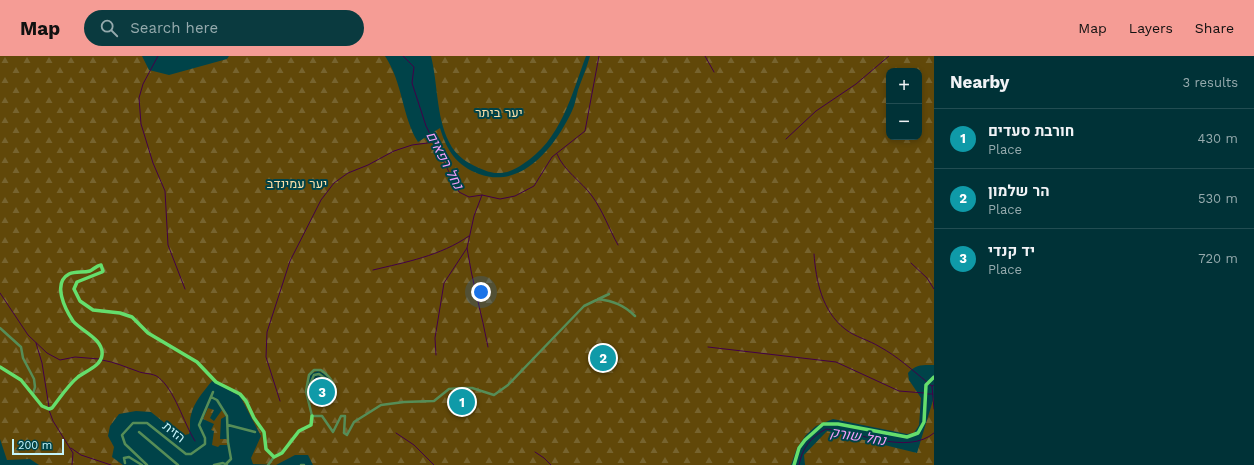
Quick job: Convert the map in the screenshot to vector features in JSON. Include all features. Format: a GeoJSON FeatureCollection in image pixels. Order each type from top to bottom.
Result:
{"type":"FeatureCollection","features":[{"type":"Feature","properties":{"kind":"main road"},"geometry":{"type":"LineString","coordinates":[[0,367],[19,377],[44,407],[49,409],[52,408],[78,377],[98,363],[101,358],[102,351],[99,344],[73,320],[60,291],[62,282],[69,274],[89,271],[101,265],[103,271],[77,282],[74,286],[80,300],[97,312],[120,313],[132,318],[148,333],[197,362],[216,382],[240,394],[246,401],[254,418],[262,429],[266,449],[270,455],[274,457],[282,453],[299,431],[310,426],[313,420],[312,416]]}},
{"type":"Feature","properties":{"kind":"main road"},"geometry":{"type":"LineString","coordinates":[[794,465],[799,448],[805,440],[823,424],[838,424],[907,437],[918,433],[924,422],[926,385],[934,377]]}},
{"type":"Feature","properties":{"kind":"street"},"geometry":{"type":"LineString","coordinates":[[329,389],[324,377],[320,374],[314,375],[310,384],[317,397],[329,400],[335,394],[336,387],[323,371],[318,369],[310,372],[306,390],[312,416],[323,417],[333,432],[339,418],[341,416],[345,416],[344,433],[347,435],[354,422],[381,405],[410,401],[434,401],[449,389],[472,388],[494,395],[508,385],[584,306],[609,294]]}},
{"type":"Feature","properties":{"kind":"street"},"geometry":{"type":"LineString","coordinates":[[598,299],[615,302],[629,309],[635,316]]}},
{"type":"Feature","properties":{"kind":"street"},"geometry":{"type":"LineString","coordinates":[[0,328],[21,347],[24,358],[34,379],[35,387],[33,394]]}},
{"type":"Feature","properties":{"kind":"street","name":"הזית"},"geometry":{"type":"LineString","coordinates":[[147,465],[123,442],[122,435],[128,427],[135,422],[146,423],[186,454],[191,454],[201,449],[206,443],[199,425],[213,392]]}},
{"type":"Feature","properties":{"kind":"street"},"geometry":{"type":"LineString","coordinates":[[210,397],[216,398],[227,416],[228,442],[231,459],[227,464],[221,463],[214,465]]}},
{"type":"Feature","properties":{"kind":"street"},"geometry":{"type":"LineString","coordinates":[[228,425],[254,432]]}},
{"type":"Feature","properties":{"kind":"street"},"geometry":{"type":"LineString","coordinates":[[139,432],[178,465]]}},
{"type":"Feature","properties":{"kind":"street"},"geometry":{"type":"LineString","coordinates":[[125,463],[124,458],[129,457],[142,465]]}},
{"type":"Feature","properties":{"kind":"street"},"geometry":{"type":"LineString","coordinates":[[268,465],[274,457]]}},
{"type":"Feature","properties":{"kind":"green space","name":"יער עמינדב"},"geometry":{"type":"Polygon","coordinates":[[[0,56],[142,56],[149,70],[169,75],[227,59],[229,56],[385,56],[396,77],[409,122],[418,142],[440,128],[449,150],[458,162],[479,174],[495,177],[510,176],[524,170],[547,150],[557,137],[572,111],[590,56],[934,56],[934,365],[923,365],[911,370],[908,373],[909,380],[921,398],[919,425],[914,433],[907,434],[833,419],[816,426],[806,435],[797,448],[791,465],[313,465],[308,455],[295,455],[276,465],[253,464],[251,458],[261,436],[240,396],[212,381],[199,397],[192,410],[189,434],[181,436],[151,412],[136,411],[119,414],[110,426],[108,436],[114,447],[112,457],[123,465],[39,465],[30,459],[7,460],[0,439],[0,56]],[[318,371],[312,373],[308,383],[309,388],[316,398],[329,402],[334,398],[335,394],[329,378],[318,371]]]}},
{"type":"Feature","properties":{"kind":"green space","name":"יער ביתר"},"geometry":{"type":"Polygon","coordinates":[[[431,56],[586,56],[563,116],[547,143],[536,154],[513,170],[504,173],[494,173],[478,168],[459,156],[449,142],[439,111],[431,56]]]}},
{"type":"Feature","properties":{"kind":"green space"},"geometry":{"type":"Polygon","coordinates":[[[934,397],[934,465],[805,465],[804,455],[827,431],[917,453],[934,397]]]}},
{"type":"Feature","properties":{"kind":"green space"},"geometry":{"type":"Polygon","coordinates":[[[208,408],[214,410],[210,418],[214,421],[222,410],[226,416],[221,419],[220,439],[227,439],[227,445],[220,445],[218,447],[212,445],[214,431],[211,430],[214,424],[203,419],[208,408]]]}},
{"type":"Feature","properties":{"kind":"waterway"},"geometry":{"type":"LineString","coordinates":[[158,56],[143,84],[139,98],[141,124],[153,163],[165,191],[168,245],[185,289]]}},
{"type":"Feature","properties":{"kind":"waterway","name":"נחל רפאים"},"geometry":{"type":"LineString","coordinates":[[403,56],[414,67],[412,83],[426,126],[459,192],[469,197],[482,195],[500,199],[515,196],[534,186],[552,157],[585,131],[599,56]]}},
{"type":"Feature","properties":{"kind":"waterway"},"geometry":{"type":"LineString","coordinates":[[705,56],[714,72]]}},
{"type":"Feature","properties":{"kind":"waterway"},"geometry":{"type":"LineString","coordinates":[[786,139],[816,111],[856,84],[889,56]]}},
{"type":"Feature","properties":{"kind":"waterway"},"geometry":{"type":"LineString","coordinates":[[280,401],[266,357],[267,332],[290,261],[321,200],[334,183],[348,173],[368,165],[394,151],[412,145],[435,142]]}},
{"type":"Feature","properties":{"kind":"waterway"},"geometry":{"type":"LineString","coordinates":[[557,154],[568,171],[588,191],[596,202],[618,245]]}},
{"type":"Feature","properties":{"kind":"waterway"},"geometry":{"type":"LineString","coordinates":[[436,355],[435,338],[444,283],[467,248],[474,216],[482,195]]}},
{"type":"Feature","properties":{"kind":"waterway"},"geometry":{"type":"LineString","coordinates":[[373,270],[435,253],[446,249],[469,236]]}},
{"type":"Feature","properties":{"kind":"waterway"},"geometry":{"type":"LineString","coordinates":[[467,248],[488,347]]}},
{"type":"Feature","properties":{"kind":"waterway"},"geometry":{"type":"LineString","coordinates":[[814,254],[816,275],[822,295],[837,322],[849,332],[876,345],[892,355],[927,382]]}},
{"type":"Feature","properties":{"kind":"waterway"},"geometry":{"type":"LineString","coordinates":[[911,263],[927,278],[934,289]]}},
{"type":"Feature","properties":{"kind":"waterway"},"geometry":{"type":"LineString","coordinates":[[0,293],[28,335],[47,353],[60,360],[75,357],[99,359]]}},
{"type":"Feature","properties":{"kind":"waterway"},"geometry":{"type":"LineString","coordinates":[[36,343],[42,363],[49,407]]}},
{"type":"Feature","properties":{"kind":"waterway"},"geometry":{"type":"LineString","coordinates":[[708,347],[836,362],[899,391],[924,393]]}},
{"type":"Feature","properties":{"kind":"waterway"},"geometry":{"type":"LineString","coordinates":[[102,360],[158,377],[174,398],[195,441]]}},
{"type":"Feature","properties":{"kind":"waterway","name":"נחל שורק"},"geometry":{"type":"LineString","coordinates":[[934,385],[932,386],[934,409]]}},
{"type":"Feature","properties":{"kind":"waterway","name":"נחל שורק"},"geometry":{"type":"LineString","coordinates":[[927,394],[933,394]]}},
{"type":"Feature","properties":{"kind":"waterway"},"geometry":{"type":"LineString","coordinates":[[49,410],[53,421],[73,453],[72,465]]}},
{"type":"Feature","properties":{"kind":"waterway","name":"נחל שורק"},"geometry":{"type":"LineString","coordinates":[[799,465],[805,448],[812,439],[826,429],[896,442],[923,440],[934,433]]}},
{"type":"Feature","properties":{"kind":"waterway"},"geometry":{"type":"LineString","coordinates":[[396,433],[414,445],[434,465]]}},
{"type":"Feature","properties":{"kind":"waterway"},"geometry":{"type":"LineString","coordinates":[[71,448],[81,455],[111,465]]}},
{"type":"Feature","properties":{"kind":"waterway"},"geometry":{"type":"LineString","coordinates":[[535,452],[551,465]]}},
{"type":"Feature","properties":{"kind":"place","name":"הר שלמון"},"geometry":{"type":"Point","coordinates":[603,358]}},
{"type":"Feature","properties":{"kind":"place","name":"יד קנדי"},"geometry":{"type":"Point","coordinates":[322,392]}},
{"type":"Feature","properties":{"kind":"place","name":"חורבת סעדים"},"geometry":{"type":"Point","coordinates":[462,402]}}]}
